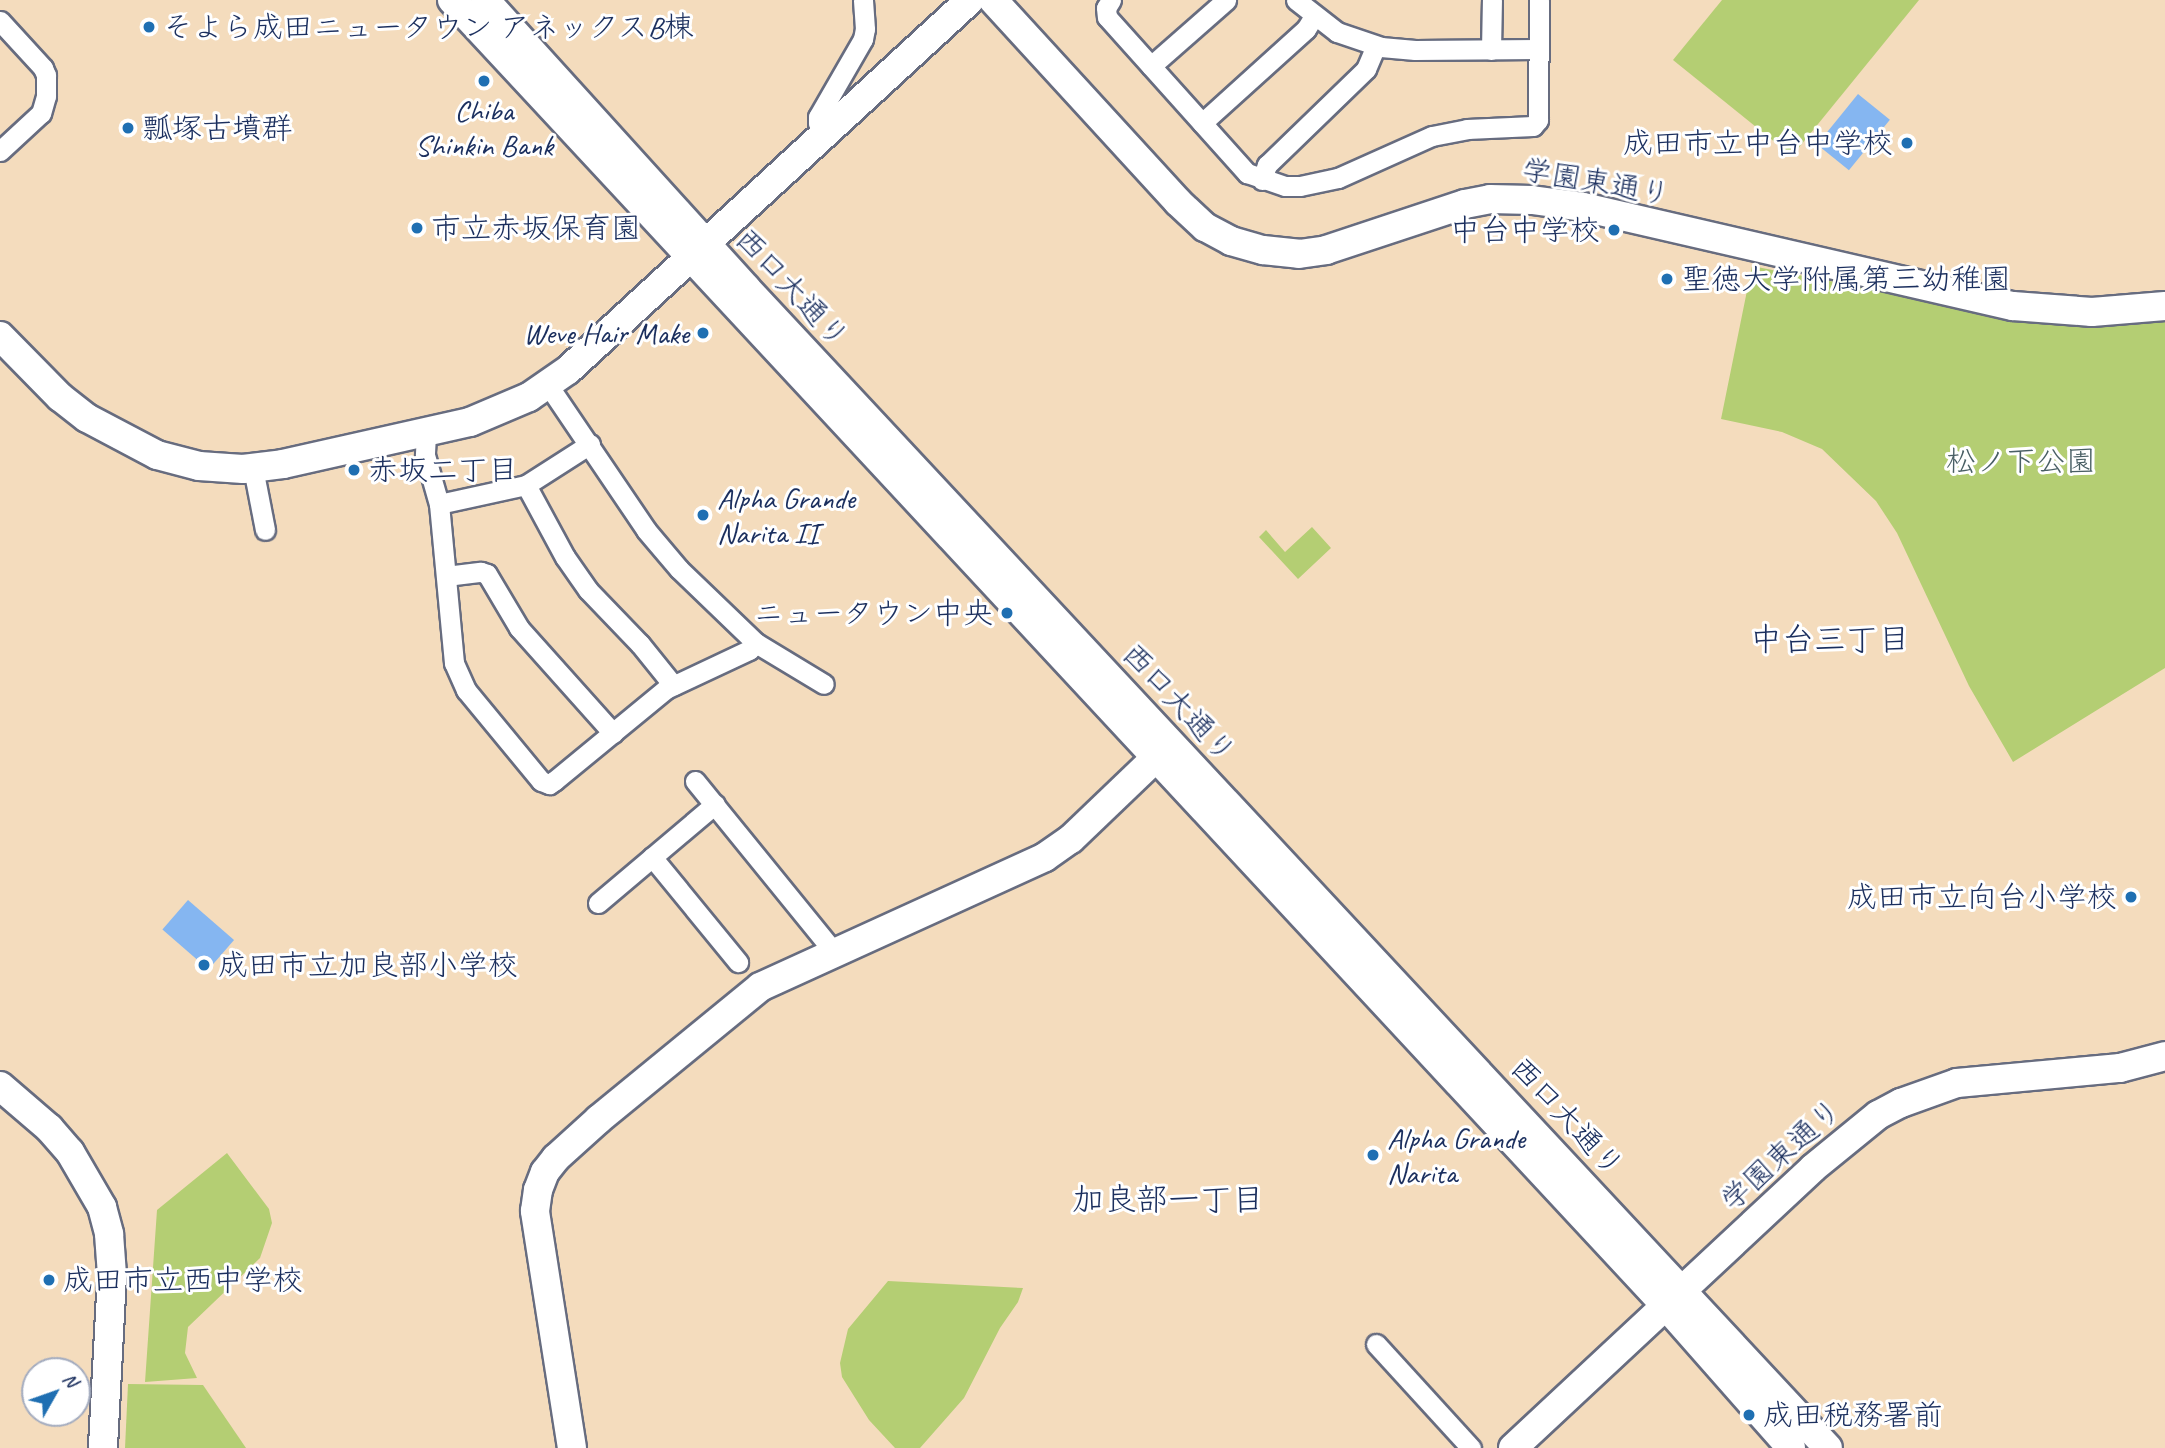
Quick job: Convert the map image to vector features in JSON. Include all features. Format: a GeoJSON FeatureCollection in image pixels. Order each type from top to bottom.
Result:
{"type":"FeatureCollection","features":[{"type":"Feature","properties":{"kind":"street","name":"西口大通り"},"geometry":{"type":"LineString","coordinates":[[452,0],[698,251],[1674,1298],[1828,1448]]}},
{"type":"Feature","properties":{"kind":"street","name":"西口大通り"},"geometry":{"type":"LineString","coordinates":[[485,0],[698,251]]}},
{"type":"Feature","properties":{"kind":"street"},"geometry":{"type":"LineString","coordinates":[[825,134],[818,123],[818,117],[863,39],[863,0]]}},
{"type":"Feature","properties":{"kind":"street"},"geometry":{"type":"LineString","coordinates":[[0,336],[60,397],[114,435],[176,461],[223,468],[253,468],[426,434],[499,411],[548,385],[698,251],[970,0]]}},
{"type":"Feature","properties":{"kind":"street","name":"学園東通り"},"geometry":{"type":"LineString","coordinates":[[993,0],[1178,202],[1205,227],[1231,241],[1264,250],[1299,254],[1326,250],[1465,204],[1490,200],[1532,200],[1583,207],[2013,306],[2092,312],[2165,306]]}},
{"type":"Feature","properties":{"kind":"street"},"geometry":{"type":"LineString","coordinates":[[1111,0],[1106,8],[1107,17],[1247,173],[1285,186],[1313,184],[1338,178],[1432,136],[1467,129],[1533,125],[1538,120],[1539,0]]}},
{"type":"Feature","properties":{"kind":"street"},"geometry":{"type":"LineString","coordinates":[[1151,66],[1226,0]]}},
{"type":"Feature","properties":{"kind":"street"},"geometry":{"type":"LineString","coordinates":[[1296,0],[1337,32],[1376,46],[1415,50],[1538,49]]}},
{"type":"Feature","properties":{"kind":"street"},"geometry":{"type":"LineString","coordinates":[[1491,50],[1492,0]]}},
{"type":"Feature","properties":{"kind":"street"},"geometry":{"type":"LineString","coordinates":[[1202,123],[1306,29],[1314,16]]}},
{"type":"Feature","properties":{"kind":"street"},"geometry":{"type":"LineString","coordinates":[[0,22],[43,68],[46,96],[41,113],[0,151]]}},
{"type":"Feature","properties":{"kind":"street"},"geometry":{"type":"LineString","coordinates":[[1262,180],[1267,165],[1366,69],[1376,46]]}},
{"type":"Feature","properties":{"kind":"street"},"geometry":{"type":"LineString","coordinates":[[548,385],[590,444],[632,511],[664,553],[756,643],[824,684]]}},
{"type":"Feature","properties":{"kind":"street"},"geometry":{"type":"LineString","coordinates":[[426,434],[425,455],[439,505],[454,663],[466,690],[541,781],[549,784],[554,781],[673,685],[749,650],[756,643]]}},
{"type":"Feature","properties":{"kind":"street"},"geometry":{"type":"LineString","coordinates":[[439,505],[526,485],[590,444]]}},
{"type":"Feature","properties":{"kind":"street"},"geometry":{"type":"LineString","coordinates":[[253,468],[265,530]]}},
{"type":"Feature","properties":{"kind":"street"},"geometry":{"type":"LineString","coordinates":[[526,485],[565,557],[588,590],[640,644],[673,685]]}},
{"type":"Feature","properties":{"kind":"street"},"geometry":{"type":"LineString","coordinates":[[446,576],[481,572],[487,574],[519,628],[613,733]]}},
{"type":"Feature","properties":{"kind":"street"},"geometry":{"type":"LineString","coordinates":[[572,1448],[535,1211],[538,1190],[545,1172],[599,1119],[754,991],[781,975],[1045,858],[1071,839],[1163,751]]}},
{"type":"Feature","properties":{"kind":"street"},"geometry":{"type":"LineString","coordinates":[[695,781],[834,952]]}},
{"type":"Feature","properties":{"kind":"street"},"geometry":{"type":"LineString","coordinates":[[598,903],[715,804]]}},
{"type":"Feature","properties":{"kind":"street"},"geometry":{"type":"LineString","coordinates":[[652,857],[738,962]]}},
{"type":"Feature","properties":{"kind":"street","name":"学園東通り"},"geometry":{"type":"LineString","coordinates":[[1513,1448],[1858,1128],[1901,1102],[1957,1083],[2120,1068],[2165,1056]]}},
{"type":"Feature","properties":{"kind":"street"},"geometry":{"type":"LineString","coordinates":[[0,1086],[49,1128],[71,1152],[102,1207],[112,1275],[103,1448]]}},
{"type":"Feature","properties":{"kind":"street","name":"西口大通り"},"geometry":{"type":"LineString","coordinates":[[1674,1298],[1791,1448]]}},
{"type":"Feature","properties":{"kind":"street"},"geometry":{"type":"LineString","coordinates":[[1376,1344],[1471,1448]]}},
{"type":"Feature","properties":{"kind":"green space"},"geometry":{"type":"Polygon","coordinates":[[[1722,0],[1919,0],[1792,156],[1673,60],[1722,0]]]}},
{"type":"Feature","properties":{"kind":"green space","name":"松ノ下公園"},"geometry":{"type":"Polygon","coordinates":[[[1752,266],[1912,297],[2165,316],[2165,668],[2013,762],[1969,686],[1897,533],[1876,501],[1822,449],[1782,432],[1721,419],[1752,266]]]}},
{"type":"Feature","properties":{"kind":"green space"},"geometry":{"type":"Polygon","coordinates":[[[1312,527],[1331,548],[1298,579],[1259,537],[1266,530],[1285,552],[1312,527]]]}},
{"type":"Feature","properties":{"kind":"green space"},"geometry":{"type":"Polygon","coordinates":[[[227,1153],[269,1209],[272,1223],[260,1258],[188,1327],[185,1353],[197,1378],[145,1382],[157,1210],[227,1153]]]}},
{"type":"Feature","properties":{"kind":"green space"},"geometry":{"type":"Polygon","coordinates":[[[888,1281],[1023,1288],[1018,1302],[1000,1328],[964,1398],[920,1448],[895,1448],[869,1420],[842,1377],[840,1363],[848,1329],[888,1281]]]}},
{"type":"Feature","properties":{"kind":"green space"},"geometry":{"type":"Polygon","coordinates":[[[128,1384],[203,1385],[246,1448],[125,1448],[128,1384]]]}},
{"type":"Feature","properties":{"kind":"water"},"geometry":{"type":"Polygon","coordinates":[[[1858,94],[1890,120],[1849,170],[1817,145],[1858,94]]]}},
{"type":"Feature","properties":{"kind":"water"},"geometry":{"type":"Polygon","coordinates":[[[188,900],[234,940],[208,969],[162,929],[188,900]]]}},
{"type":"Feature","properties":{"kind":"place","name":"そよら成田ニュータウン アネックスB棟"},"geometry":{"type":"Point","coordinates":[149,27]}},
{"type":"Feature","properties":{"kind":"place","name":"Chiba Shinkin Bank"},"geometry":{"type":"Point","coordinates":[484,81]}},
{"type":"Feature","properties":{"kind":"place","name":"瓢塚古墳群"},"geometry":{"type":"Point","coordinates":[128,128]}},
{"type":"Feature","properties":{"kind":"place","name":"成田市立中台中学校"},"geometry":{"type":"Point","coordinates":[1907,143]}},
{"type":"Feature","properties":{"kind":"place","name":"市立赤坂保育園"},"geometry":{"type":"Point","coordinates":[417,228]}},
{"type":"Feature","properties":{"kind":"place","name":"中台中学校"},"geometry":{"type":"Point","coordinates":[1614,230]}},
{"type":"Feature","properties":{"kind":"place","name":"聖徳大学附属第三幼稚園"},"geometry":{"type":"Point","coordinates":[1667,279]}},
{"type":"Feature","properties":{"kind":"place","name":"Weve Hair Make"},"geometry":{"type":"Point","coordinates":[703,333]}},
{"type":"Feature","properties":{"kind":"place","name":"赤坂二丁目"},"geometry":{"type":"Point","coordinates":[354,470]}},
{"type":"Feature","properties":{"kind":"place","name":"Alpha Grande Narita II"},"geometry":{"type":"Point","coordinates":[703,515]}},
{"type":"Feature","properties":{"kind":"place","name":"ニュータウン中央"},"geometry":{"type":"Point","coordinates":[1007,613]}},
{"type":"Feature","properties":{"kind":"place","name":"成田市立向台小学校"},"geometry":{"type":"Point","coordinates":[2131,897]}},
{"type":"Feature","properties":{"kind":"place","name":"成田市立加良部小学校"},"geometry":{"type":"Point","coordinates":[204,965]}},
{"type":"Feature","properties":{"kind":"place","name":"Alpha Grande Narita"},"geometry":{"type":"Point","coordinates":[1373,1155]}},
{"type":"Feature","properties":{"kind":"place","name":"成田市立西中学校"},"geometry":{"type":"Point","coordinates":[49,1280]}},
{"type":"Feature","properties":{"kind":"place","name":"成田税務署前"},"geometry":{"type":"Point","coordinates":[1749,1415]}},
{"type":"Feature","properties":{"kind":"district","name":"中台三丁目"},"geometry":{"type":"Point","coordinates":[1830,640]}},
{"type":"Feature","properties":{"kind":"district","name":"加良部一丁目"},"geometry":{"type":"Point","coordinates":[1168,1200]}}]}
